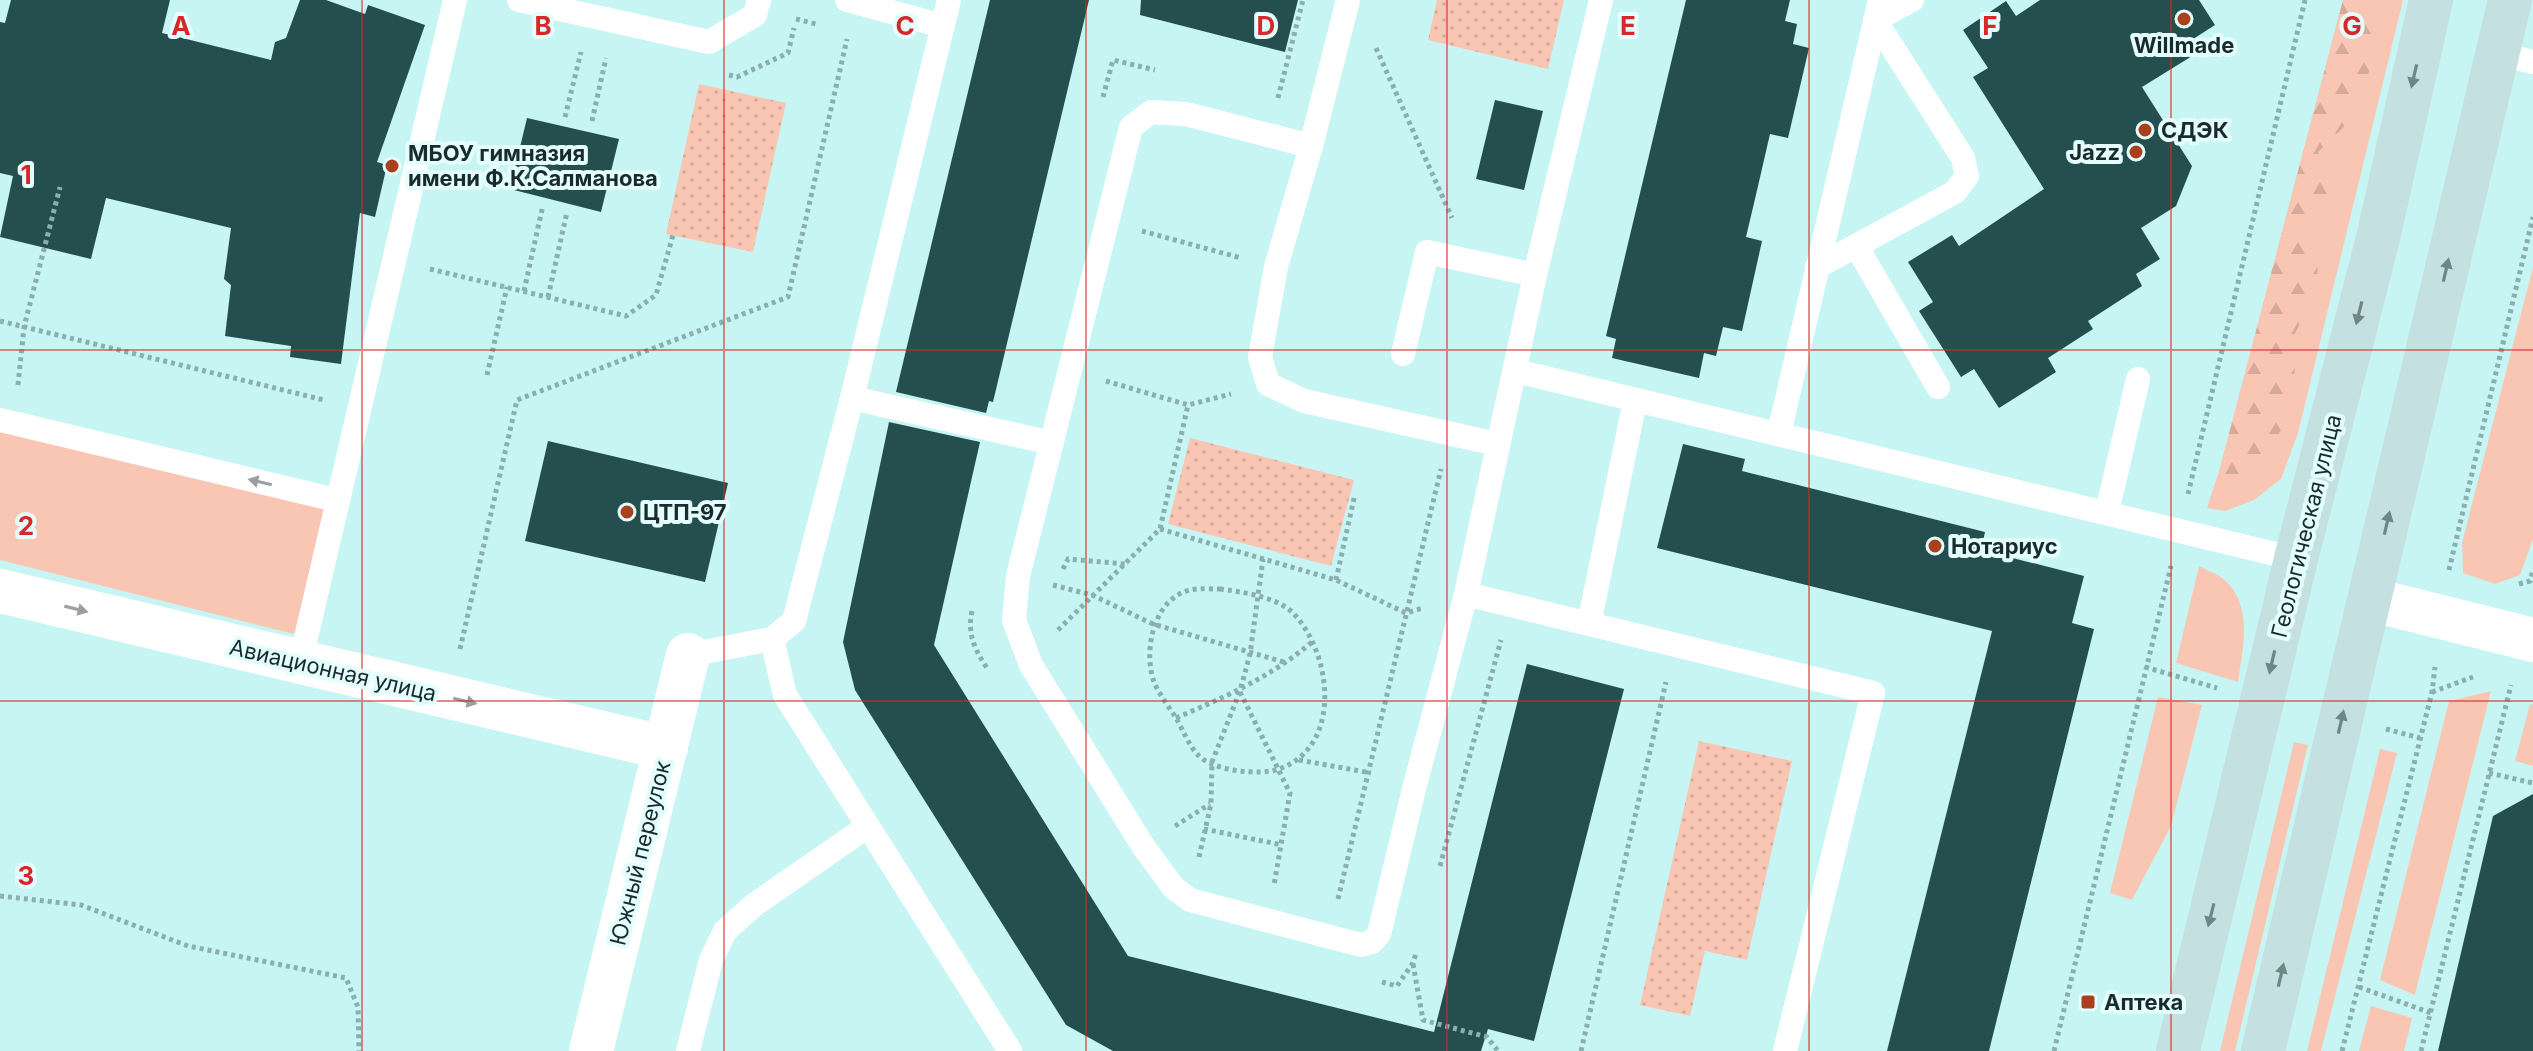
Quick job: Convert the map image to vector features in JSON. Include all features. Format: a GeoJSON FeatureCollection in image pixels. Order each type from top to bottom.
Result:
{"type":"FeatureCollection","features":[{"type":"Feature","properties":{"kind":"main road","name":"Геологическая улица"},"geometry":{"type":"LineString","coordinates":[[2178,1051],[2296,559],[2378,238],[2431,0]]}},
{"type":"Feature","properties":{"kind":"main road"},"geometry":{"type":"LineString","coordinates":[[2263,1051],[2369,599],[2515,58],[2510,0]]}},
{"type":"Feature","properties":{"kind":"street","name":"Авиационная улица"},"geometry":{"type":"LineString","coordinates":[[0,591],[666,748]]}},
{"type":"Feature","properties":{"kind":"street"},"geometry":{"type":"LineString","coordinates":[[2369,599],[2533,640]]}},
{"type":"Feature","properties":{"kind":"street","name":"Южный переулок"},"geometry":{"type":"LineString","coordinates":[[591,1051],[688,655]]}},
{"type":"Feature","properties":{"kind":"lane"},"geometry":{"type":"LineString","coordinates":[[300,663],[455,0]]}},
{"type":"Feature","properties":{"kind":"lane"},"geometry":{"type":"LineString","coordinates":[[519,0],[709,42],[755,15],[759,0]]}},
{"type":"Feature","properties":{"kind":"lane"},"geometry":{"type":"LineString","coordinates":[[688,655],[772,639],[794,621],[949,0]]}},
{"type":"Feature","properties":{"kind":"lane"},"geometry":{"type":"LineString","coordinates":[[1348,0],[1276,267],[1260,357],[1268,384],[1304,401],[1497,444]]}},
{"type":"Feature","properties":{"kind":"lane"},"geometry":{"type":"LineString","coordinates":[[1311,146],[1186,114],[1151,112],[1131,127],[1018,576],[1014,620],[1031,665],[1143,846],[1173,887],[1190,900],[1361,945],[1372,942],[1379,934],[1466,594],[1535,275],[1601,0]]}},
{"type":"Feature","properties":{"kind":"lane"},"geometry":{"type":"LineString","coordinates":[[1878,10],[1912,0]]}},
{"type":"Feature","properties":{"kind":"lane"},"geometry":{"type":"LineString","coordinates":[[851,1],[943,26]]}},
{"type":"Feature","properties":{"kind":"lane"},"geometry":{"type":"LineString","coordinates":[[1817,267],[1955,192],[1967,176],[1963,158],[1878,10]]}},
{"type":"Feature","properties":{"kind":"lane"},"geometry":{"type":"LineString","coordinates":[[1779,433],[1878,10]]}},
{"type":"Feature","properties":{"kind":"lane"},"geometry":{"type":"LineString","coordinates":[[1857,247],[1938,387]]}},
{"type":"Feature","properties":{"kind":"lane"},"geometry":{"type":"LineString","coordinates":[[1403,354],[1427,252],[1535,275]]}},
{"type":"Feature","properties":{"kind":"lane"},"geometry":{"type":"LineString","coordinates":[[1516,371],[2296,559]]}},
{"type":"Feature","properties":{"kind":"lane"},"geometry":{"type":"LineString","coordinates":[[2107,512],[2138,379]]}},
{"type":"Feature","properties":{"kind":"lane"},"geometry":{"type":"LineString","coordinates":[[852,398],[1052,443]]}},
{"type":"Feature","properties":{"kind":"lane"},"geometry":{"type":"LineString","coordinates":[[1589,624],[1635,401]]}},
{"type":"Feature","properties":{"kind":"lane"},"geometry":{"type":"LineString","coordinates":[[4,421],[336,500]]}},
{"type":"Feature","properties":{"kind":"lane"},"geometry":{"type":"LineString","coordinates":[[1466,594],[1873,693],[1785,1051]]}},
{"type":"Feature","properties":{"kind":"lane"},"geometry":{"type":"LineString","coordinates":[[772,639],[785,695],[1010,1051]]}},
{"type":"Feature","properties":{"kind":"lane"},"geometry":{"type":"LineString","coordinates":[[688,1051],[711,960],[725,931],[754,905],[868,826]]}},
{"type":"Feature","properties":{"kind":"path"},"geometry":{"type":"LineString","coordinates":[[1277,102],[1303,0]]}},
{"type":"Feature","properties":{"kind":"path"},"geometry":{"type":"LineString","coordinates":[[449,697],[517,400],[788,297],[851,1]]}},
{"type":"Feature","properties":{"kind":"path"},"geometry":{"type":"LineString","coordinates":[[723,73],[737,77],[788,53],[798,9]]}},
{"type":"Feature","properties":{"kind":"path"},"geometry":{"type":"LineString","coordinates":[[565,117],[584,40]]}},
{"type":"Feature","properties":{"kind":"path"},"geometry":{"type":"LineString","coordinates":[[1374,44],[1471,261]]}},
{"type":"Feature","properties":{"kind":"path"},"geometry":{"type":"LineString","coordinates":[[592,121],[608,45]]}},
{"type":"Feature","properties":{"kind":"path"},"geometry":{"type":"LineString","coordinates":[[1101,106],[1113,60],[1158,71]]}},
{"type":"Feature","properties":{"kind":"path"},"geometry":{"type":"LineString","coordinates":[[4,421],[19,379],[24,327],[60,187]]}},
{"type":"Feature","properties":{"kind":"path"},"geometry":{"type":"LineString","coordinates":[[524,291],[543,205]]}},
{"type":"Feature","properties":{"kind":"path"},"geometry":{"type":"LineString","coordinates":[[548,297],[567,212]]}},
{"type":"Feature","properties":{"kind":"path"},"geometry":{"type":"LineString","coordinates":[[1105,221],[1276,267]]}},
{"type":"Feature","properties":{"kind":"path"},"geometry":{"type":"LineString","coordinates":[[418,266],[626,316],[656,295],[673,235]]}},
{"type":"Feature","properties":{"kind":"path"},"geometry":{"type":"LineString","coordinates":[[487,375],[507,287]]}},
{"type":"Feature","properties":{"kind":"path"},"geometry":{"type":"LineString","coordinates":[[0,321],[360,409]]}},
{"type":"Feature","properties":{"kind":"path"},"geometry":{"type":"LineString","coordinates":[[1031,665],[1060,628],[1160,529],[1188,405],[1070,371]]}},
{"type":"Feature","properties":{"kind":"path"},"geometry":{"type":"LineString","coordinates":[[1329,937],[1450,433]]}},
{"type":"Feature","properties":{"kind":"path"},"geometry":{"type":"LineString","coordinates":[[1336,580],[1355,494]]}},
{"type":"Feature","properties":{"kind":"path"},"geometry":{"type":"LineString","coordinates":[[1160,529],[1336,580],[1406,613]]}},
{"type":"Feature","properties":{"kind":"path"},"geometry":{"type":"LineString","coordinates":[[1057,600],[1055,586],[1068,559],[1125,564]]}},
{"type":"Feature","properties":{"kind":"path"},"geometry":{"type":"LineString","coordinates":[[1190,900],[1211,804],[1212,762],[1240,691],[1250,654],[1263,559]]}},
{"type":"Feature","properties":{"kind":"path"},"geometry":{"type":"LineString","coordinates":[[1018,576],[1092,595],[1153,624],[1287,663]]}},
{"type":"Feature","properties":{"kind":"path"},"geometry":{"type":"LineString","coordinates":[[1220,589],[1258,595],[1293,612],[1312,642],[1324,678],[1326,706],[1313,745],[1299,760],[1280,769],[1247,774],[1198,756],[1154,682],[1150,658],[1153,624],[1169,603],[1188,590],[1220,589]]}},
{"type":"Feature","properties":{"kind":"path"},"geometry":{"type":"LineString","coordinates":[[974,606],[970,622],[973,646],[990,673]]}},
{"type":"Feature","properties":{"kind":"path"},"geometry":{"type":"LineString","coordinates":[[1058,614],[1060,628]]}},
{"type":"Feature","properties":{"kind":"path"},"geometry":{"type":"LineString","coordinates":[[1438,870],[1501,639]]}},
{"type":"Feature","properties":{"kind":"path"},"geometry":{"type":"LineString","coordinates":[[1176,718],[1240,691],[1287,663],[1312,642]]}},
{"type":"Feature","properties":{"kind":"path"},"geometry":{"type":"LineString","coordinates":[[1581,1051],[1675,645]]}},
{"type":"Feature","properties":{"kind":"path"},"geometry":{"type":"LineString","coordinates":[[2432,692],[2474,677],[2486,680]]}},
{"type":"Feature","properties":{"kind":"path"},"geometry":{"type":"LineString","coordinates":[[2421,1051],[2511,684],[2499,682]]}},
{"type":"Feature","properties":{"kind":"path"},"geometry":{"type":"LineString","coordinates":[[1240,691],[1290,793],[1267,921]]}},
{"type":"Feature","properties":{"kind":"path"},"geometry":{"type":"LineString","coordinates":[[1299,760],[1369,772],[1415,785]]}},
{"type":"Feature","properties":{"kind":"path"},"geometry":{"type":"LineString","coordinates":[[2489,773],[2533,783]]}},
{"type":"Feature","properties":{"kind":"path"},"geometry":{"type":"LineString","coordinates":[[1204,829],[1282,845]]}},
{"type":"Feature","properties":{"kind":"path"},"geometry":{"type":"LineString","coordinates":[[0,896],[81,905],[188,946],[346,978],[358,1007],[359,1051]]}},
{"type":"Feature","properties":{"kind":"path"},"geometry":{"type":"LineString","coordinates":[[1367,978],[1397,986],[1413,963],[1417,947]]}},
{"type":"Feature","properties":{"kind":"path"},"geometry":{"type":"LineString","coordinates":[[1413,963],[1423,1020],[1487,1037],[1498,1051]]}},
{"type":"Feature","properties":{"kind":"path"},"geometry":{"type":"LineString","coordinates":[[2359,987],[2431,1013]]}},
{"type":"Feature","properties":{"kind":"green space"},"geometry":{"type":"Polygon","coordinates":[[[1437,0],[1564,0],[1548,69],[1428,40],[1437,0]]]}},
{"type":"Feature","properties":{"kind":"green space"},"geometry":{"type":"Polygon","coordinates":[[[2343,0],[2403,0],[2298,433],[2281,479],[2254,500],[2225,511],[2207,508],[2220,468],[2343,0]]]}},
{"type":"Feature","properties":{"kind":"green space"},"geometry":{"type":"Polygon","coordinates":[[[2343,0],[2386,0],[2376,17],[2380,41],[2352,119],[2318,152],[2330,198],[2301,227],[2317,253],[2318,289],[2289,345],[2295,370],[2285,423],[2259,469],[2226,484],[2220,468],[2343,0]]]}},
{"type":"Feature","properties":{"kind":"green space"},"geometry":{"type":"Polygon","coordinates":[[[699,84],[786,103],[753,252],[666,234],[699,84]]]}},
{"type":"Feature","properties":{"kind":"green space"},"geometry":{"type":"Polygon","coordinates":[[[2533,267],[2533,539],[2520,575],[2495,584],[2463,573],[2462,543],[2533,267]]]}},
{"type":"Feature","properties":{"kind":"green space"},"geometry":{"type":"Polygon","coordinates":[[[0,420],[336,500],[306,637],[0,560],[0,420]]]}},
{"type":"Feature","properties":{"kind":"green space"},"geometry":{"type":"Polygon","coordinates":[[[1190,438],[1354,480],[1331,566],[1168,524],[1190,438]]]}},
{"type":"Feature","properties":{"kind":"green space"},"geometry":{"type":"Polygon","coordinates":[[[2199,566],[2222,578],[2239,600],[2244,626],[2238,682],[2176,663],[2199,566]]]}},
{"type":"Feature","properties":{"kind":"green space"},"geometry":{"type":"Polygon","coordinates":[[[2491,691],[2415,995],[2380,980],[2449,701],[2491,691]]]}},
{"type":"Feature","properties":{"kind":"green space"},"geometry":{"type":"Polygon","coordinates":[[[2158,697],[2202,705],[2171,826],[2132,900],[2110,893],[2158,697]]]}},
{"type":"Feature","properties":{"kind":"green space"},"geometry":{"type":"Polygon","coordinates":[[[2530,704],[2533,705],[2533,766],[2515,761],[2530,704]]]}},
{"type":"Feature","properties":{"kind":"green space"},"geometry":{"type":"Polygon","coordinates":[[[1699,741],[1792,761],[1747,960],[1705,951],[1690,1016],[1640,1005],[1699,741]]]}},
{"type":"Feature","properties":{"kind":"green space"},"geometry":{"type":"Polygon","coordinates":[[[2294,742],[2308,745],[2235,1051],[2220,1051],[2294,742]]]}},
{"type":"Feature","properties":{"kind":"green space"},"geometry":{"type":"Polygon","coordinates":[[[2380,749],[2397,753],[2321,1051],[2307,1051],[2380,749]]]}},
{"type":"Feature","properties":{"kind":"green space"},"geometry":{"type":"Polygon","coordinates":[[[2371,1006],[2412,1018],[2404,1051],[2359,1051],[2371,1006]]]}},
{"type":"Feature","properties":{"kind":"building"},"geometry":{"type":"Polygon","coordinates":[[[11,0],[170,0],[162,33],[271,60],[275,42],[286,38],[300,0],[326,0],[365,14],[368,5],[425,25],[377,162],[387,165],[375,217],[360,213],[341,364],[290,357],[291,346],[225,336],[231,285],[224,279],[231,228],[106,198],[91,259],[0,237],[13,176],[0,173],[0,22],[5,23],[11,0]]]}},
{"type":"Feature","properties":{"kind":"building"},"geometry":{"type":"Polygon","coordinates":[[[990,0],[1089,0],[993,402],[989,401],[986,413],[896,392],[990,0]]]}},
{"type":"Feature","properties":{"kind":"building"},"geometry":{"type":"Polygon","coordinates":[[[1141,0],[1298,0],[1285,52],[1140,15],[1141,0]]]}},
{"type":"Feature","properties":{"kind":"building"},"geometry":{"type":"Polygon","coordinates":[[[1686,0],[1790,0],[1785,21],[1797,24],[1793,44],[1809,48],[1788,138],[1770,134],[1746,237],[1762,241],[1742,331],[1723,327],[1716,356],[1704,353],[1699,378],[1612,358],[1616,339],[1606,336],[1686,0]]]}},
{"type":"Feature","properties":{"kind":"building"},"geometry":{"type":"Polygon","coordinates":[[[2040,0],[2199,0],[2215,25],[2190,41],[2197,53],[2142,87],[2192,166],[2176,206],[2141,228],[2160,259],[2136,274],[2142,286],[2088,321],[2093,329],[2048,358],[2056,372],[1999,408],[1974,369],[1961,377],[1919,311],[1933,302],[1908,262],[1952,235],[1959,246],[2044,189],[1973,77],[1988,68],[1963,30],[2006,1],[2016,16],[2040,0]]]}},
{"type":"Feature","properties":{"kind":"building"},"geometry":{"type":"Polygon","coordinates":[[[1495,100],[1543,111],[1524,190],[1476,179],[1495,100]]]}},
{"type":"Feature","properties":{"kind":"building"},"geometry":{"type":"Polygon","coordinates":[[[527,118],[619,139],[601,212],[510,189],[527,118]]]}},
{"type":"Feature","properties":{"kind":"building"},"geometry":{"type":"Polygon","coordinates":[[[889,422],[980,442],[934,645],[1128,956],[1434,1032],[1527,664],[1624,689],[1534,1041],[1488,1029],[1481,1051],[1113,1051],[1066,1025],[855,690],[843,642],[889,422]]]}},
{"type":"Feature","properties":{"kind":"building","name":"ЦТП-97"},"geometry":{"type":"Polygon","coordinates":[[[548,441],[728,483],[705,582],[525,541],[548,441]]]}},
{"type":"Feature","properties":{"kind":"building"},"geometry":{"type":"Polygon","coordinates":[[[1683,444],[1745,459],[1742,471],[1985,532],[1981,550],[2084,576],[2072,623],[2094,629],[1989,1051],[1887,1051],[1992,631],[1657,548],[1683,444]]]}},
{"type":"Feature","properties":{"kind":"building"},"geometry":{"type":"Polygon","coordinates":[[[2533,794],[2533,1051],[2438,1051],[2493,816],[2533,794]]]}},
{"type":"Feature","properties":{"kind":"place","name":"Willmade"},"geometry":{"type":"Point","coordinates":[2184,19]}},
{"type":"Feature","properties":{"kind":"place","name":"СДЭК"},"geometry":{"type":"Point","coordinates":[2145,130]}},
{"type":"Feature","properties":{"kind":"place","name":"Jazz"},"geometry":{"type":"Point","coordinates":[2136,152]}},
{"type":"Feature","properties":{"kind":"place","name":"МБОУ гимназия имени Ф.К.Салманова"},"geometry":{"type":"Point","coordinates":[392,166]}},
{"type":"Feature","properties":{"kind":"place","name":"ЦТП-97"},"geometry":{"type":"Point","coordinates":[627,512]}},
{"type":"Feature","properties":{"kind":"place","name":"Нотариус"},"geometry":{"type":"Point","coordinates":[1935,546]}},
{"type":"Feature","properties":{"kind":"place","name":"Аптека"},"geometry":{"type":"Point","coordinates":[2088,1002]}}]}
